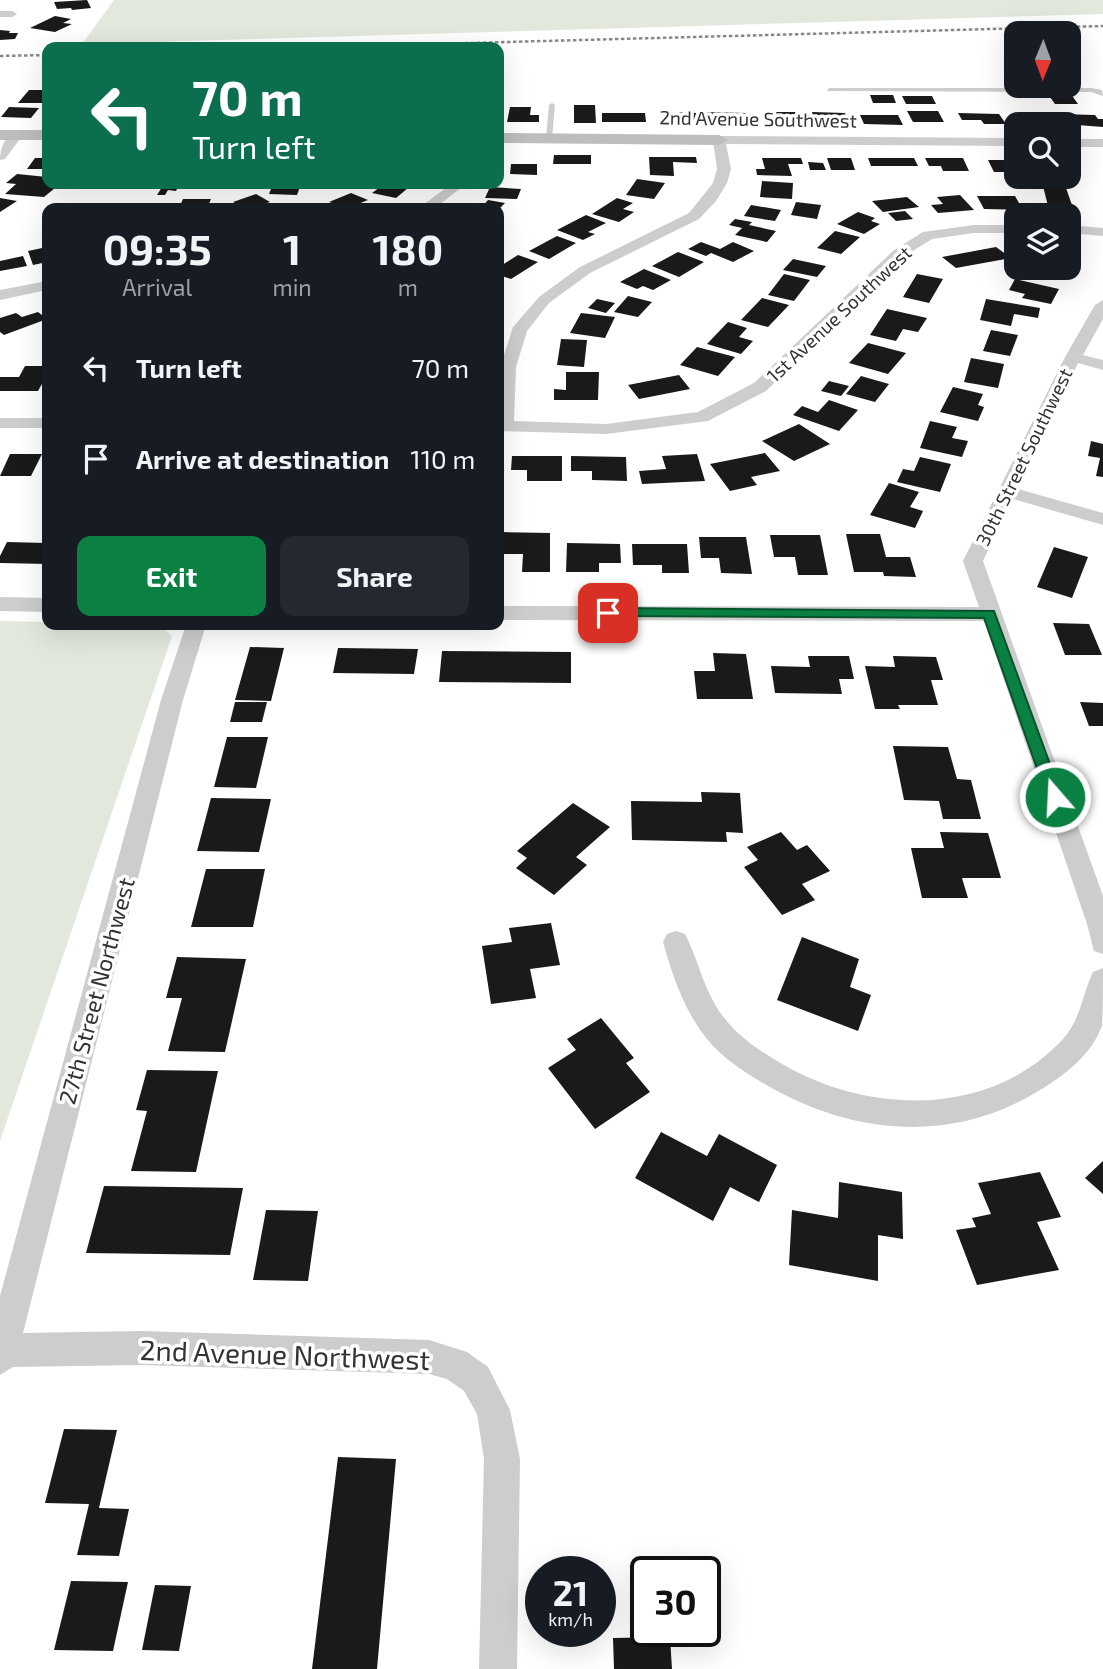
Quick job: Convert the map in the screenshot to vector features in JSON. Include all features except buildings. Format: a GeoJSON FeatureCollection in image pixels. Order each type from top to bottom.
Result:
{"type":"FeatureCollection","features":[{"type":"Feature","properties":{"kind":"street"},"geometry":{"type":"LineString","coordinates":[[0,156],[8,135],[42,135]]}},
{"type":"Feature","properties":{"kind":"street","name":"2nd Avenue Southwest"},"geometry":{"type":"LineString","coordinates":[[504,138],[1004,142]]}},
{"type":"Feature","properties":{"kind":"street"},"geometry":{"type":"LineString","coordinates":[[504,406],[508,366],[519,330],[544,300],[585,270],[694,216],[711,198],[720,183],[724,169],[719,140]]}},
{"type":"Feature","properties":{"kind":"street"},"geometry":{"type":"LineString","coordinates":[[1081,143],[1100,143],[1103,162]]}},
{"type":"Feature","properties":{"kind":"street"},"geometry":{"type":"LineString","coordinates":[[433,203],[452,189]]}},
{"type":"Feature","properties":{"kind":"street","name":"1st Avenue Southwest"},"geometry":{"type":"LineString","coordinates":[[504,426],[606,429],[702,417],[760,387],[898,254],[928,235],[974,229],[1004,229]]}},
{"type":"Feature","properties":{"kind":"street"},"geometry":{"type":"LineString","coordinates":[[1081,230],[1103,232]]}},
{"type":"Feature","properties":{"kind":"street"},"geometry":{"type":"LineString","coordinates":[[0,295],[42,287]]}},
{"type":"Feature","properties":{"kind":"street","name":"30th Street Southwest"},"geometry":{"type":"LineString","coordinates":[[1103,305],[1073,357],[973,561],[1096,912],[1103,943]]}},
{"type":"Feature","properties":{"kind":"street"},"geometry":{"type":"LineString","coordinates":[[1073,357],[1103,365]]}},
{"type":"Feature","properties":{"kind":"street"},"geometry":{"type":"LineString","coordinates":[[0,423],[42,423]]}},
{"type":"Feature","properties":{"kind":"street"},"geometry":{"type":"LineString","coordinates":[[1008,492],[1103,519]]}},
{"type":"Feature","properties":{"kind":"street"},"geometry":{"type":"LineString","coordinates":[[0,604],[42,605]]}},
{"type":"Feature","properties":{"kind":"street"},"geometry":{"type":"LineString","coordinates":[[504,613],[990,614]]}},
{"type":"Feature","properties":{"kind":"street","name":"27th Street Northwest"},"geometry":{"type":"LineString","coordinates":[[1,1354],[172,700],[194,630]]}},
{"type":"Feature","properties":{"kind":"street"},"geometry":{"type":"LineString","coordinates":[[676,942],[688,986],[717,1030],[759,1065],[806,1093],[843,1106],[880,1113],[922,1116],[958,1112],[1019,1090],[1057,1063],[1075,1045],[1088,1026],[1103,981]]}},
{"type":"Feature","properties":{"kind":"street","name":"2nd Avenue Northwest"},"geometry":{"type":"LineString","coordinates":[[1,1354],[141,1348],[429,1357],[455,1364],[475,1379],[494,1410],[502,1459],[498,1669]]}},
{"type":"Feature","properties":{"kind":"lane"},"geometry":{"type":"LineString","coordinates":[[830,90],[1091,90],[1103,94]]}},
{"type":"Feature","properties":{"kind":"lane"},"geometry":{"type":"LineString","coordinates":[[550,138],[552,105]]}},
{"type":"Feature","properties":{"kind":"shaded area"},"geometry":{"type":"Polygon","coordinates":[[[114,0],[1103,0],[1103,14],[83,42],[114,0]]]}},
{"type":"Feature","properties":{"kind":"shaded area"},"geometry":{"type":"Polygon","coordinates":[[[0,621],[42,622],[42,630],[165,630],[172,636],[0,1141],[0,621]]]}},
{"type":"Feature","properties":{"kind":"railway"},"geometry":{"type":"LineString","coordinates":[[504,42],[1103,26]]}},
{"type":"Feature","properties":{"kind":"railway"},"geometry":{"type":"LineString","coordinates":[[0,56],[42,55]]}},
{"type":"Feature","properties":{"kind":"route"},"geometry":{"type":"LineString","coordinates":[[608,613],[990,614],[1055,797]]}}]}
